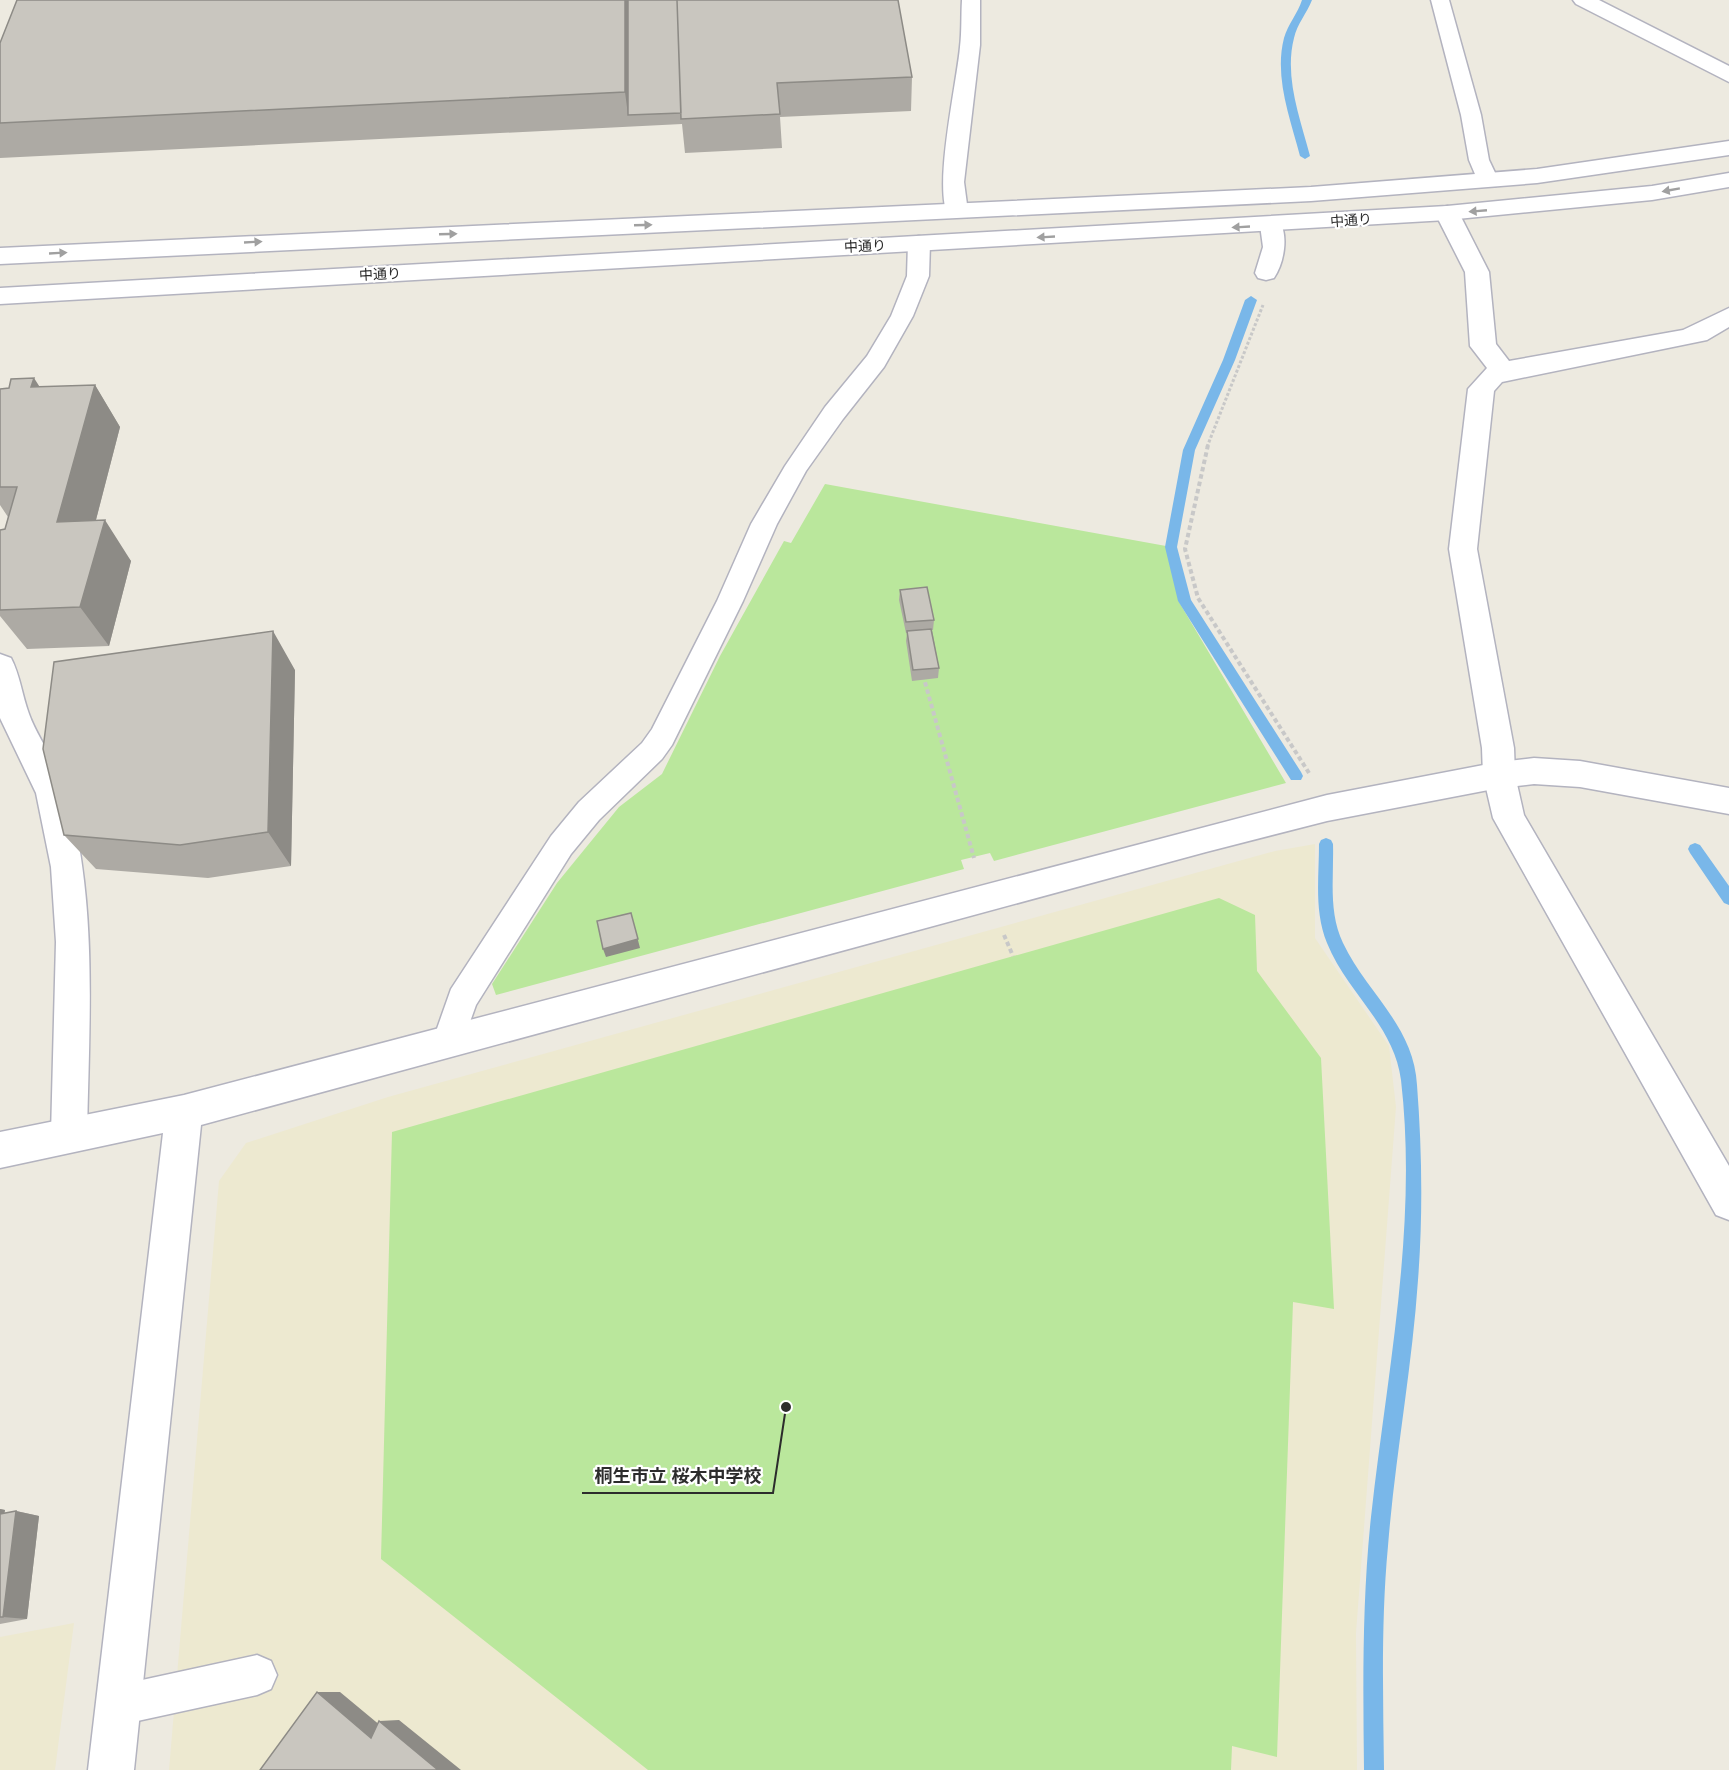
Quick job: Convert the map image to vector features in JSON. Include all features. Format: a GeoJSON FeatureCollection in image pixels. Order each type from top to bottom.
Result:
{"type":"FeatureCollection","features":[{"type":"Feature","properties":{"kind":"street"},"geometry":{"type":"LineString","coordinates":[[1584,0],[1729,75]]}},
{"type":"Feature","properties":{"kind":"street","name":"中通り"},"geometry":{"type":"LineString","coordinates":[[0,256],[316,239],[957,212],[1311,194],[1488,181],[1593,169],[1729,148]]}},
{"type":"Feature","properties":{"kind":"street","name":"中通り"},"geometry":{"type":"LineString","coordinates":[[0,296],[1271,225],[1447,213],[1641,194],[1729,180]]}},
{"type":"Feature","properties":{"kind":"street"},"geometry":{"type":"LineString","coordinates":[[1447,213],[1477,272],[1483,346],[1503,371]]}},
{"type":"Feature","properties":{"kind":"street"},"geometry":{"type":"LineString","coordinates":[[1729,316],[1698,334],[1503,371],[1493,375],[1481,389],[1463,549],[1498,748],[1499,775],[1504,803],[1517,837],[1729,1202]]}},
{"type":"Feature","properties":{"kind":"street"},"geometry":{"type":"LineString","coordinates":[[1698,334],[1729,340]]}},
{"type":"Feature","properties":{"kind":"street"},"geometry":{"type":"LineString","coordinates":[[0,666],[14,715],[52,793],[67,867],[73,942],[69,1135]]}},
{"type":"Feature","properties":{"kind":"street"},"geometry":{"type":"LineString","coordinates":[[0,1150],[184,1112],[1172,847],[1327,808],[1499,775],[1534,771],[1580,774],[1729,801]]}},
{"type":"Feature","properties":{"kind":"street"},"geometry":{"type":"LineString","coordinates":[[111,1770],[184,1112]]}},
{"type":"Feature","properties":{"kind":"lane"},"geometry":{"type":"LineString","coordinates":[[957,212],[953,182],[970,45],[971,0]]}},
{"type":"Feature","properties":{"kind":"lane"},"geometry":{"type":"LineString","coordinates":[[1440,0],[1472,116],[1479,160],[1488,181]]}},
{"type":"Feature","properties":{"kind":"lane"},"geometry":{"type":"LineString","coordinates":[[1266,273],[1273,254],[1271,225]]}},
{"type":"Feature","properties":{"kind":"lane"},"geometry":{"type":"LineString","coordinates":[[449,1040],[462,999],[549,861],[590,812],[652,751],[662,737],[730,601],[764,524],[797,466],[834,413],[876,361],[902,316],[918,276],[919,243]]}},
{"type":"Feature","properties":{"kind":"lane"},"geometry":{"type":"LineString","coordinates":[[119,1705],[257,1675]]}},
{"type":"Feature","properties":{"kind":"path"},"geometry":{"type":"LineString","coordinates":[[1266,273],[1269,292],[1204,455],[1185,549],[1198,597],[1312,778],[1327,808]]}},
{"type":"Feature","properties":{"kind":"path"},"geometry":{"type":"LineString","coordinates":[[922,669],[974,859]]}},
{"type":"Feature","properties":{"kind":"path"},"geometry":{"type":"LineString","coordinates":[[1001,928],[1013,957]]}},
{"type":"Feature","properties":{"kind":"shaded area"},"geometry":{"type":"Polygon","coordinates":[[[1315,844],[1315,938],[1389,1046],[1396,1107],[1356,1633],[1357,1770],[169,1770],[219,1181],[246,1143],[388,1097],[1275,851],[1315,844]]]}},
{"type":"Feature","properties":{"kind":"shaded area"},"geometry":{"type":"Polygon","coordinates":[[[74,1623],[55,1770],[0,1770],[0,1637],[74,1623]]]}},
{"type":"Feature","properties":{"kind":"green space"},"geometry":{"type":"Polygon","coordinates":[[[825,484],[1166,546],[1179,602],[1286,783],[994,861],[990,853],[961,860],[964,869],[496,995],[492,984],[557,883],[619,807],[662,774],[720,656],[784,541],[791,543],[825,484]]]}},
{"type":"Feature","properties":{"kind":"green space"},"geometry":{"type":"Polygon","coordinates":[[[1219,898],[1255,915],[1257,971],[1321,1058],[1334,1309],[1293,1302],[1277,1757],[1232,1746],[1231,1770],[648,1770],[381,1559],[392,1132],[1219,898]]]}},
{"type":"Feature","properties":{"kind":"building"},"geometry":{"type":"Polygon","coordinates":[[[17,0],[625,0],[625,92],[0,123],[0,43],[17,0]]]}},
{"type":"Feature","properties":{"kind":"building"},"geometry":{"type":"Polygon","coordinates":[[[628,0],[677,0],[681,113],[628,115],[628,0]]]}},
{"type":"Feature","properties":{"kind":"building"},"geometry":{"type":"Polygon","coordinates":[[[677,0],[898,0],[912,77],[777,83],[780,114],[681,119],[677,0]]]}},
{"type":"Feature","properties":{"kind":"building"},"geometry":{"type":"Polygon","coordinates":[[[34,378],[31,387],[95,385],[57,522],[105,520],[80,607],[0,610],[0,530],[5,529],[17,487],[0,487],[0,389],[9,388],[11,379],[34,378]]]}},
{"type":"Feature","properties":{"kind":"building"},"geometry":{"type":"Polygon","coordinates":[[[927,587],[934,620],[906,622],[900,590],[927,587]]]}},
{"type":"Feature","properties":{"kind":"building"},"geometry":{"type":"Polygon","coordinates":[[[931,629],[939,668],[913,670],[907,631],[931,629]]]}},
{"type":"Feature","properties":{"kind":"building"},"geometry":{"type":"Polygon","coordinates":[[[273,631],[268,832],[180,845],[64,835],[43,749],[54,662],[273,631]]]}},
{"type":"Feature","properties":{"kind":"building"},"geometry":{"type":"Polygon","coordinates":[[[631,913],[638,939],[603,949],[597,921],[631,913]]]}},
{"type":"Feature","properties":{"kind":"building"},"geometry":{"type":"Polygon","coordinates":[[[16,1511],[3,1617],[0,1617],[0,1514],[16,1511]]]}},
{"type":"Feature","properties":{"kind":"building"},"geometry":{"type":"Polygon","coordinates":[[[317,1692],[371,1738],[379,1721],[438,1770],[260,1770],[317,1692]]]}},
{"type":"Feature","properties":{"kind":"waterway"},"geometry":{"type":"LineString","coordinates":[[1305,156],[1287,82],[1286,53],[1289,38],[1307,0]]}},
{"type":"Feature","properties":{"kind":"waterway"},"geometry":{"type":"LineString","coordinates":[[1251,300],[1229,360],[1189,450],[1171,547],[1185,601],[1296,776]]}},
{"type":"Feature","properties":{"kind":"waterway"},"geometry":{"type":"LineString","coordinates":[[1326,844],[1325,893],[1328,921],[1345,962],[1396,1036],[1405,1057],[1411,1108],[1413,1194],[1410,1281],[1384,1487],[1374,1602],[1374,1770]]}},
{"type":"Feature","properties":{"kind":"waterway"},"geometry":{"type":"LineString","coordinates":[[1695,849],[1729,898]]}},
{"type":"Feature","properties":{"kind":"place","name":"桐生市立 桜木中学校"},"geometry":{"type":"Point","coordinates":[786,1407]}}]}
